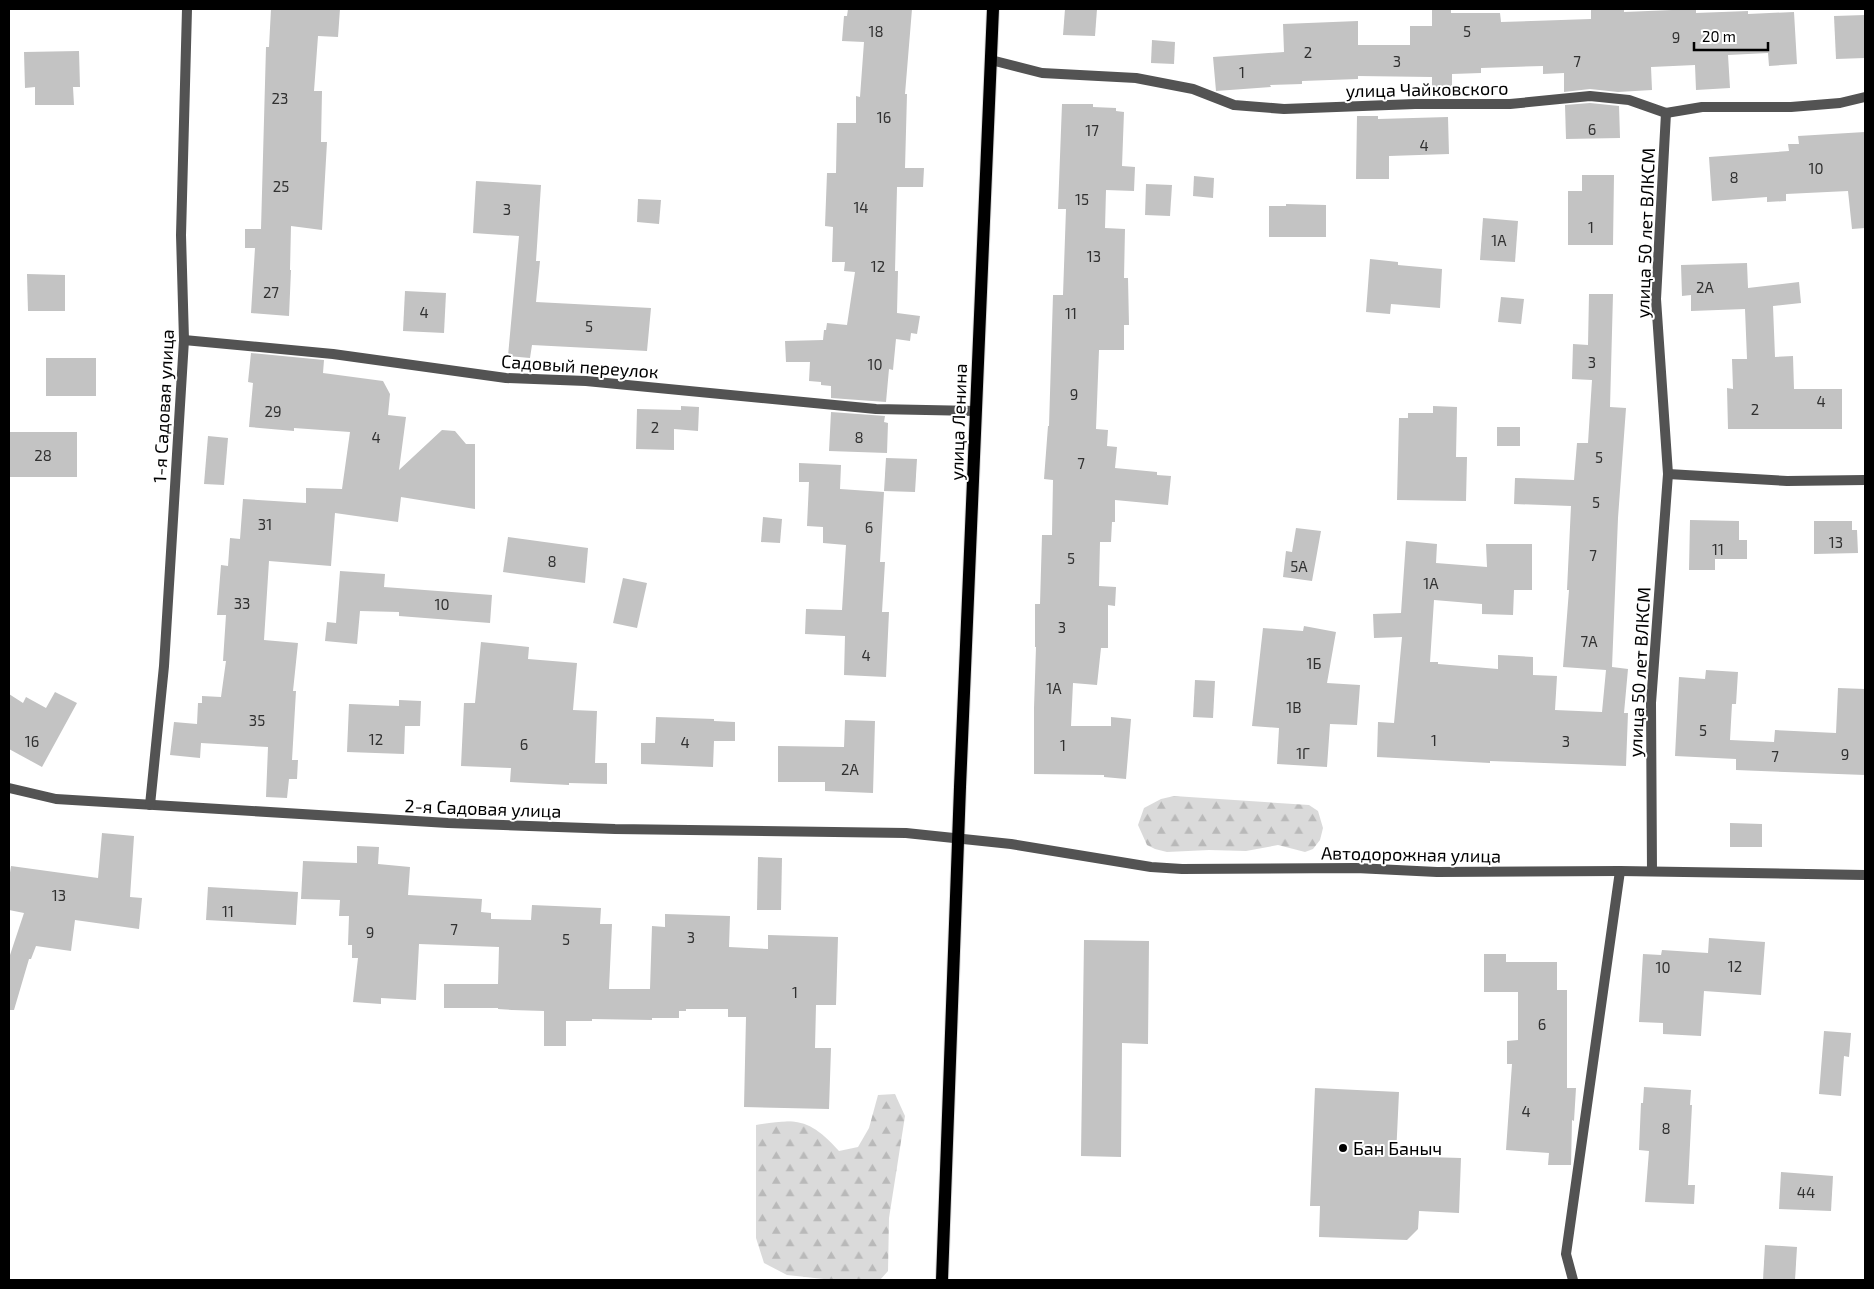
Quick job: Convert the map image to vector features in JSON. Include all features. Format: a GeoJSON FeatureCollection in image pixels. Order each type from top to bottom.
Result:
{"type":"FeatureCollection","features":[{"type":"Feature","properties":{"kind":"main road","name":"улица Ленина"},"geometry":{"type":"LineString","coordinates":[[942,1280],[958,838],[993,9]]}},
{"type":"Feature","properties":{"kind":"street","name":"1-я Садовая улица"},"geometry":{"type":"LineString","coordinates":[[150,805],[164,666],[184,340],[182,235],[187,9]]}},
{"type":"Feature","properties":{"kind":"street","name":"улица Чайковского"},"geometry":{"type":"LineString","coordinates":[[991,60],[1042,73],[1136,78],[1192,89],[1234,104],[1274,108],[1415,104],[1510,104],[1590,96],[1629,100],[1666,113],[1702,107],[1801,106],[1865,97]]}},
{"type":"Feature","properties":{"kind":"street","name":"улица 50 лет ВЛКСМ"},"geometry":{"type":"LineString","coordinates":[[1652,871],[1651,703],[1668,474],[1656,300],[1666,113]]}},
{"type":"Feature","properties":{"kind":"street","name":"Садовый переулок"},"geometry":{"type":"LineString","coordinates":[[184,340],[333,354],[506,378],[586,381],[876,409],[976,411]]}},
{"type":"Feature","properties":{"kind":"street"},"geometry":{"type":"LineString","coordinates":[[1668,474],[1787,481],[1865,480]]}},
{"type":"Feature","properties":{"kind":"street","name":"2-я Садовая улица"},"geometry":{"type":"LineString","coordinates":[[9,788],[56,799],[448,823],[624,829],[906,833],[958,838]]}},
{"type":"Feature","properties":{"kind":"street","name":"Автодорожная улица"},"geometry":{"type":"LineString","coordinates":[[958,838],[1175,869],[1356,868],[1437,872],[1620,870],[1865,875]]}},
{"type":"Feature","properties":{"kind":"street"},"geometry":{"type":"LineString","coordinates":[[1574,1280],[1566,1254],[1620,870]]}},
{"type":"Feature","properties":{"kind":"green space"},"geometry":{"type":"Polygon","coordinates":[[[1174,796],[1309,805],[1318,811],[1323,828],[1320,840],[1313,849],[1305,852],[1278,845],[1246,851],[1167,852],[1155,849],[1147,845],[1138,825],[1144,808],[1161,799],[1174,796]]]}},
{"type":"Feature","properties":{"kind":"green space"},"geometry":{"type":"Polygon","coordinates":[[[895,1094],[905,1116],[889,1218],[888,1271],[880,1280],[833,1280],[787,1275],[764,1263],[756,1238],[756,1125],[783,1122],[802,1123],[820,1132],[839,1151],[858,1147],[869,1128],[878,1095],[895,1094]]]}},
{"type":"Feature","properties":{"kind":"building"},"geometry":{"type":"Polygon","coordinates":[[[271,9],[340,9],[338,37],[318,36],[314,91],[322,91],[321,142],[327,142],[322,230],[291,226],[289,316],[251,313],[255,248],[245,248],[245,229],[261,229],[266,47],[269,47],[271,9]]]}},
{"type":"Feature","properties":{"kind":"building"},"geometry":{"type":"Polygon","coordinates":[[[848,9],[912,9],[905,94],[907,94],[905,168],[924,168],[923,187],[897,187],[895,271],[898,271],[897,313],[920,316],[917,334],[911,333],[910,341],[896,339],[893,370],[889,369],[886,402],[831,398],[831,386],[821,385],[821,382],[809,381],[810,362],[786,362],[785,341],[823,340],[827,323],[847,325],[855,272],[844,271],[845,262],[832,262],[833,227],[825,226],[827,173],[836,173],[837,123],[856,123],[856,96],[860,97],[864,42],[842,41],[844,16],[847,16],[848,9]]]}},
{"type":"Feature","properties":{"kind":"building"},"geometry":{"type":"Polygon","coordinates":[[[1065,9],[1097,9],[1095,36],[1063,35],[1065,9]]]}},
{"type":"Feature","properties":{"kind":"building"},"geometry":{"type":"Polygon","coordinates":[[[1432,9],[1451,9],[1451,13],[1500,13],[1501,22],[1591,19],[1591,9],[1624,9],[1624,12],[1696,9],[1696,13],[1748,11],[1748,14],[1794,12],[1797,64],[1769,66],[1768,53],[1728,55],[1730,88],[1696,90],[1695,65],[1651,67],[1652,90],[1618,92],[1590,89],[1564,92],[1564,73],[1543,74],[1543,66],[1481,68],[1481,73],[1452,74],[1452,97],[1432,97],[1432,77],[1358,76],[1358,79],[1302,81],[1302,84],[1270,85],[1271,87],[1216,91],[1213,57],[1284,52],[1283,24],[1358,21],[1358,45],[1410,45],[1410,26],[1432,26],[1432,9]]]}},
{"type":"Feature","properties":{"kind":"building"},"geometry":{"type":"Polygon","coordinates":[[[1865,15],[1865,58],[1836,59],[1834,16],[1865,15]]]}},
{"type":"Feature","properties":{"kind":"building"},"geometry":{"type":"Polygon","coordinates":[[[1152,40],[1175,42],[1174,64],[1151,63],[1152,40]]]}},
{"type":"Feature","properties":{"kind":"building"},"geometry":{"type":"Polygon","coordinates":[[[79,51],[80,87],[73,87],[74,105],[35,105],[35,87],[25,88],[24,52],[79,51]]]}},
{"type":"Feature","properties":{"kind":"building"},"geometry":{"type":"Polygon","coordinates":[[[1590,103],[1619,106],[1620,138],[1566,139],[1565,105],[1590,103]]]}},
{"type":"Feature","properties":{"kind":"building"},"geometry":{"type":"Polygon","coordinates":[[[1062,104],[1093,104],[1093,107],[1116,108],[1116,111],[1124,112],[1122,166],[1135,167],[1134,191],[1106,190],[1105,228],[1125,229],[1124,278],[1128,278],[1129,325],[1124,325],[1124,350],[1099,350],[1096,429],[1108,430],[1107,446],[1117,447],[1115,468],[1157,472],[1157,475],[1171,476],[1168,505],[1115,500],[1115,522],[1112,522],[1111,542],[1100,542],[1099,586],[1116,587],[1115,606],[1108,605],[1108,648],[1101,648],[1097,685],[1073,683],[1071,726],[1111,726],[1111,717],[1131,719],[1126,779],[1104,777],[1104,775],[1034,774],[1035,604],[1040,604],[1042,535],[1052,535],[1053,480],[1044,479],[1049,426],[1053,295],[1063,295],[1066,209],[1058,209],[1062,104]]]}},
{"type":"Feature","properties":{"kind":"building"},"geometry":{"type":"Polygon","coordinates":[[[1357,116],[1378,116],[1378,119],[1448,117],[1449,154],[1389,156],[1389,179],[1356,179],[1357,116]]]}},
{"type":"Feature","properties":{"kind":"building"},"geometry":{"type":"Polygon","coordinates":[[[1865,132],[1865,228],[1852,229],[1848,191],[1786,194],[1786,201],[1767,202],[1767,197],[1712,201],[1709,157],[1789,151],[1788,144],[1799,144],[1798,136],[1865,132]]]}},
{"type":"Feature","properties":{"kind":"building"},"geometry":{"type":"Polygon","coordinates":[[[1582,175],[1614,175],[1613,245],[1568,245],[1568,191],[1582,191],[1582,175]]]}},
{"type":"Feature","properties":{"kind":"building"},"geometry":{"type":"Polygon","coordinates":[[[1194,176],[1214,178],[1213,198],[1193,196],[1194,176]]]}},
{"type":"Feature","properties":{"kind":"building"},"geometry":{"type":"Polygon","coordinates":[[[476,181],[541,185],[536,261],[540,261],[536,302],[651,308],[647,351],[532,345],[530,358],[508,356],[519,236],[473,233],[476,181]]]}},
{"type":"Feature","properties":{"kind":"building"},"geometry":{"type":"Polygon","coordinates":[[[1146,184],[1172,185],[1170,216],[1145,215],[1146,184]]]}},
{"type":"Feature","properties":{"kind":"building"},"geometry":{"type":"Polygon","coordinates":[[[638,199],[661,200],[659,224],[637,222],[638,199]]]}},
{"type":"Feature","properties":{"kind":"building"},"geometry":{"type":"Polygon","coordinates":[[[1286,204],[1326,205],[1326,237],[1269,237],[1269,206],[1286,206],[1286,204]]]}},
{"type":"Feature","properties":{"kind":"building"},"geometry":{"type":"Polygon","coordinates":[[[1483,218],[1518,221],[1515,262],[1480,260],[1483,218]]]}},
{"type":"Feature","properties":{"kind":"building"},"geometry":{"type":"Polygon","coordinates":[[[1370,259],[1398,262],[1398,265],[1442,269],[1440,308],[1391,304],[1390,314],[1366,312],[1370,259]]]}},
{"type":"Feature","properties":{"kind":"building"},"geometry":{"type":"Polygon","coordinates":[[[1747,263],[1748,288],[1799,282],[1801,303],[1773,306],[1775,357],[1793,356],[1794,389],[1842,389],[1842,429],[1728,429],[1727,388],[1733,389],[1732,359],[1747,359],[1745,309],[1691,311],[1691,295],[1682,296],[1681,265],[1747,263]]]}},
{"type":"Feature","properties":{"kind":"building"},"geometry":{"type":"Polygon","coordinates":[[[27,274],[65,275],[65,311],[28,311],[27,274]]]}},
{"type":"Feature","properties":{"kind":"building"},"geometry":{"type":"Polygon","coordinates":[[[405,291],[446,293],[444,333],[403,331],[405,291]]]}},
{"type":"Feature","properties":{"kind":"building"},"geometry":{"type":"Polygon","coordinates":[[[1589,294],[1613,294],[1610,407],[1626,408],[1618,518],[1612,667],[1628,669],[1624,713],[1628,713],[1626,766],[1490,761],[1490,763],[1377,757],[1378,722],[1394,723],[1402,637],[1374,638],[1373,614],[1401,613],[1406,541],[1437,544],[1436,563],[1487,567],[1486,544],[1532,544],[1532,590],[1514,590],[1513,615],[1482,614],[1482,604],[1434,600],[1430,662],[1498,669],[1498,655],[1533,657],[1533,675],[1557,676],[1555,710],[1602,712],[1606,670],[1563,667],[1569,590],[1567,590],[1571,506],[1514,504],[1515,478],[1574,480],[1577,443],[1588,443],[1592,380],[1572,379],[1573,344],[1588,345],[1589,294]]]}},
{"type":"Feature","properties":{"kind":"building"},"geometry":{"type":"Polygon","coordinates":[[[1501,297],[1524,299],[1521,324],[1498,322],[1501,297]]]}},
{"type":"Feature","properties":{"kind":"building"},"geometry":{"type":"Polygon","coordinates":[[[251,353],[324,360],[323,373],[383,381],[390,394],[388,415],[406,417],[399,470],[442,430],[455,431],[466,444],[475,444],[475,509],[401,497],[398,522],[335,513],[331,566],[269,561],[264,640],[298,643],[293,691],[296,691],[292,760],[298,760],[297,779],[289,779],[287,798],[266,797],[268,747],[201,743],[200,758],[170,755],[174,722],[197,724],[198,703],[202,703],[202,696],[221,697],[226,661],[223,661],[226,615],[217,615],[221,565],[228,566],[230,538],[240,539],[243,499],[306,503],[306,488],[342,489],[350,432],[294,428],[294,431],[249,427],[253,383],[248,382],[251,353]]]}},
{"type":"Feature","properties":{"kind":"building"},"geometry":{"type":"Polygon","coordinates":[[[46,358],[96,358],[96,396],[46,396],[46,358]]]}},
{"type":"Feature","properties":{"kind":"building"},"geometry":{"type":"Polygon","coordinates":[[[681,406],[699,407],[698,431],[674,429],[674,450],[636,449],[637,409],[681,410],[681,406]]]}},
{"type":"Feature","properties":{"kind":"building"},"geometry":{"type":"Polygon","coordinates":[[[1433,406],[1457,407],[1456,457],[1467,457],[1466,501],[1397,500],[1399,418],[1408,418],[1408,413],[1433,413],[1433,406]]]}},
{"type":"Feature","properties":{"kind":"building"},"geometry":{"type":"Polygon","coordinates":[[[831,412],[885,416],[884,422],[888,423],[887,453],[829,451],[831,412]]]}},
{"type":"Feature","properties":{"kind":"building"},"geometry":{"type":"Polygon","coordinates":[[[1497,427],[1520,427],[1520,446],[1497,446],[1497,427]]]}},
{"type":"Feature","properties":{"kind":"building"},"geometry":{"type":"Polygon","coordinates":[[[9,432],[77,432],[77,477],[9,477],[9,432]]]}},
{"type":"Feature","properties":{"kind":"building"},"geometry":{"type":"Polygon","coordinates":[[[208,436],[228,438],[224,485],[204,484],[208,436]]]}},
{"type":"Feature","properties":{"kind":"building"},"geometry":{"type":"Polygon","coordinates":[[[886,458],[917,459],[915,492],[884,491],[886,458]]]}},
{"type":"Feature","properties":{"kind":"building"},"geometry":{"type":"Polygon","coordinates":[[[799,463],[841,465],[840,489],[884,492],[880,562],[885,562],[882,612],[889,612],[886,677],[844,675],[845,636],[805,634],[806,609],[842,610],[846,545],[823,543],[823,527],[807,526],[809,482],[799,482],[799,463]]]}},
{"type":"Feature","properties":{"kind":"building"},"geometry":{"type":"Polygon","coordinates":[[[763,517],[782,519],[780,543],[761,542],[763,517]]]}},
{"type":"Feature","properties":{"kind":"building"},"geometry":{"type":"Polygon","coordinates":[[[1690,520],[1739,521],[1739,540],[1747,540],[1747,559],[1715,559],[1715,570],[1689,570],[1690,520]]]}},
{"type":"Feature","properties":{"kind":"building"},"geometry":{"type":"Polygon","coordinates":[[[1814,521],[1852,521],[1852,530],[1857,530],[1858,553],[1814,554],[1814,521]]]}},
{"type":"Feature","properties":{"kind":"building"},"geometry":{"type":"Polygon","coordinates":[[[1296,528],[1321,531],[1312,581],[1283,577],[1286,551],[1292,552],[1296,528]]]}},
{"type":"Feature","properties":{"kind":"building"},"geometry":{"type":"Polygon","coordinates":[[[508,537],[588,548],[585,583],[503,572],[508,537]]]}},
{"type":"Feature","properties":{"kind":"building"},"geometry":{"type":"Polygon","coordinates":[[[340,571],[385,574],[384,587],[492,595],[490,623],[399,616],[399,612],[360,611],[357,644],[325,641],[327,622],[336,623],[340,571]]]}},
{"type":"Feature","properties":{"kind":"building"},"geometry":{"type":"Polygon","coordinates":[[[623,578],[647,583],[637,628],[613,623],[623,578]]]}},
{"type":"Feature","properties":{"kind":"building"},"geometry":{"type":"Polygon","coordinates":[[[1304,626],[1336,632],[1327,683],[1360,685],[1357,725],[1330,724],[1327,767],[1277,764],[1279,728],[1252,726],[1263,628],[1303,631],[1304,626]]]}},
{"type":"Feature","properties":{"kind":"building"},"geometry":{"type":"Polygon","coordinates":[[[481,642],[529,647],[528,659],[577,663],[573,710],[597,711],[595,763],[607,763],[607,784],[569,783],[569,785],[510,782],[511,768],[461,766],[464,703],[475,703],[481,642]]]}},
{"type":"Feature","properties":{"kind":"building"},"geometry":{"type":"Polygon","coordinates":[[[1706,670],[1738,672],[1736,704],[1732,704],[1730,740],[1774,742],[1775,730],[1836,733],[1838,688],[1865,689],[1865,775],[1736,770],[1736,759],[1675,756],[1679,677],[1705,679],[1706,670]]]}},
{"type":"Feature","properties":{"kind":"building"},"geometry":{"type":"Polygon","coordinates":[[[1195,680],[1215,681],[1213,718],[1193,717],[1195,680]]]}},
{"type":"Feature","properties":{"kind":"building"},"geometry":{"type":"Polygon","coordinates":[[[55,692],[77,703],[42,767],[9,749],[9,694],[23,703],[26,697],[46,708],[55,692]]]}},
{"type":"Feature","properties":{"kind":"building"},"geometry":{"type":"Polygon","coordinates":[[[399,700],[421,701],[420,726],[405,726],[404,754],[347,752],[349,704],[399,706],[399,700]]]}},
{"type":"Feature","properties":{"kind":"building"},"geometry":{"type":"Polygon","coordinates":[[[656,717],[714,719],[714,721],[735,722],[735,741],[714,741],[713,767],[641,764],[641,743],[655,743],[656,717]]]}},
{"type":"Feature","properties":{"kind":"building"},"geometry":{"type":"Polygon","coordinates":[[[845,720],[875,721],[873,793],[825,791],[825,782],[778,782],[778,746],[844,747],[845,720]]]}},
{"type":"Feature","properties":{"kind":"building"},"geometry":{"type":"Polygon","coordinates":[[[1730,823],[1762,824],[1762,847],[1730,847],[1730,823]]]}},
{"type":"Feature","properties":{"kind":"building"},"geometry":{"type":"Polygon","coordinates":[[[102,833],[134,836],[130,897],[142,898],[139,929],[75,920],[71,951],[36,946],[31,959],[29,959],[14,1010],[9,1010],[9,958],[24,913],[9,910],[11,866],[98,878],[102,833]]]}},
{"type":"Feature","properties":{"kind":"building"},"geometry":{"type":"Polygon","coordinates":[[[357,846],[379,847],[378,864],[410,867],[408,895],[482,899],[481,912],[491,913],[491,919],[531,920],[532,905],[601,908],[600,924],[612,924],[609,989],[650,989],[652,926],[665,927],[665,914],[730,916],[729,947],[768,949],[768,935],[838,937],[836,1005],[816,1005],[815,1048],[831,1048],[829,1109],[744,1107],[746,1017],[728,1017],[728,1009],[686,1009],[686,1011],[679,1011],[679,1018],[652,1018],[652,1020],[592,1019],[592,1021],[566,1021],[566,1046],[544,1046],[544,1011],[498,1008],[444,1008],[444,984],[498,984],[499,947],[419,944],[416,1000],[381,998],[381,1004],[353,1002],[358,958],[352,958],[352,945],[348,945],[349,916],[339,916],[340,900],[301,899],[303,861],[357,863],[357,846]]]}},
{"type":"Feature","properties":{"kind":"building"},"geometry":{"type":"Polygon","coordinates":[[[758,857],[782,858],[781,910],[757,910],[758,857]]]}},
{"type":"Feature","properties":{"kind":"building"},"geometry":{"type":"Polygon","coordinates":[[[208,887],[298,892],[296,925],[206,920],[208,887]]]}},
{"type":"Feature","properties":{"kind":"building"},"geometry":{"type":"Polygon","coordinates":[[[1709,938],[1765,942],[1761,995],[1704,991],[1701,1036],[1663,1034],[1663,1023],[1639,1022],[1643,954],[1661,955],[1662,950],[1708,953],[1709,938]]]}},
{"type":"Feature","properties":{"kind":"building"},"geometry":{"type":"Polygon","coordinates":[[[1084,940],[1149,941],[1148,1044],[1122,1043],[1121,1157],[1081,1156],[1084,940]]]}},
{"type":"Feature","properties":{"kind":"building"},"geometry":{"type":"Polygon","coordinates":[[[1484,954],[1506,954],[1506,962],[1557,962],[1557,990],[1567,990],[1567,1088],[1576,1088],[1574,1121],[1572,1120],[1571,1165],[1548,1165],[1549,1153],[1506,1150],[1512,1064],[1507,1064],[1507,1041],[1518,1040],[1518,992],[1484,992],[1484,954]]]}},
{"type":"Feature","properties":{"kind":"building"},"geometry":{"type":"Polygon","coordinates":[[[1824,1031],[1851,1033],[1849,1057],[1844,1056],[1841,1096],[1819,1094],[1824,1031]]]}},
{"type":"Feature","properties":{"kind":"building"},"geometry":{"type":"Polygon","coordinates":[[[1644,1087],[1691,1090],[1688,1185],[1695,1185],[1694,1204],[1645,1202],[1649,1151],[1639,1150],[1641,1103],[1643,1103],[1644,1087]]]}},
{"type":"Feature","properties":{"kind":"building"},"geometry":{"type":"Polygon","coordinates":[[[1315,1088],[1399,1092],[1396,1156],[1461,1158],[1459,1213],[1419,1211],[1418,1229],[1407,1240],[1319,1237],[1320,1206],[1310,1206],[1315,1088]]]}},
{"type":"Feature","properties":{"kind":"building"},"geometry":{"type":"Polygon","coordinates":[[[1781,1172],[1833,1176],[1831,1211],[1779,1209],[1781,1172]]]}},
{"type":"Feature","properties":{"kind":"building"},"geometry":{"type":"Polygon","coordinates":[[[1765,1245],[1797,1247],[1795,1280],[1763,1280],[1765,1245]]]}},
{"type":"Feature","properties":{"kind":"place","name":"Бан Баныч"},"geometry":{"type":"Point","coordinates":[1343,1148]}}]}
